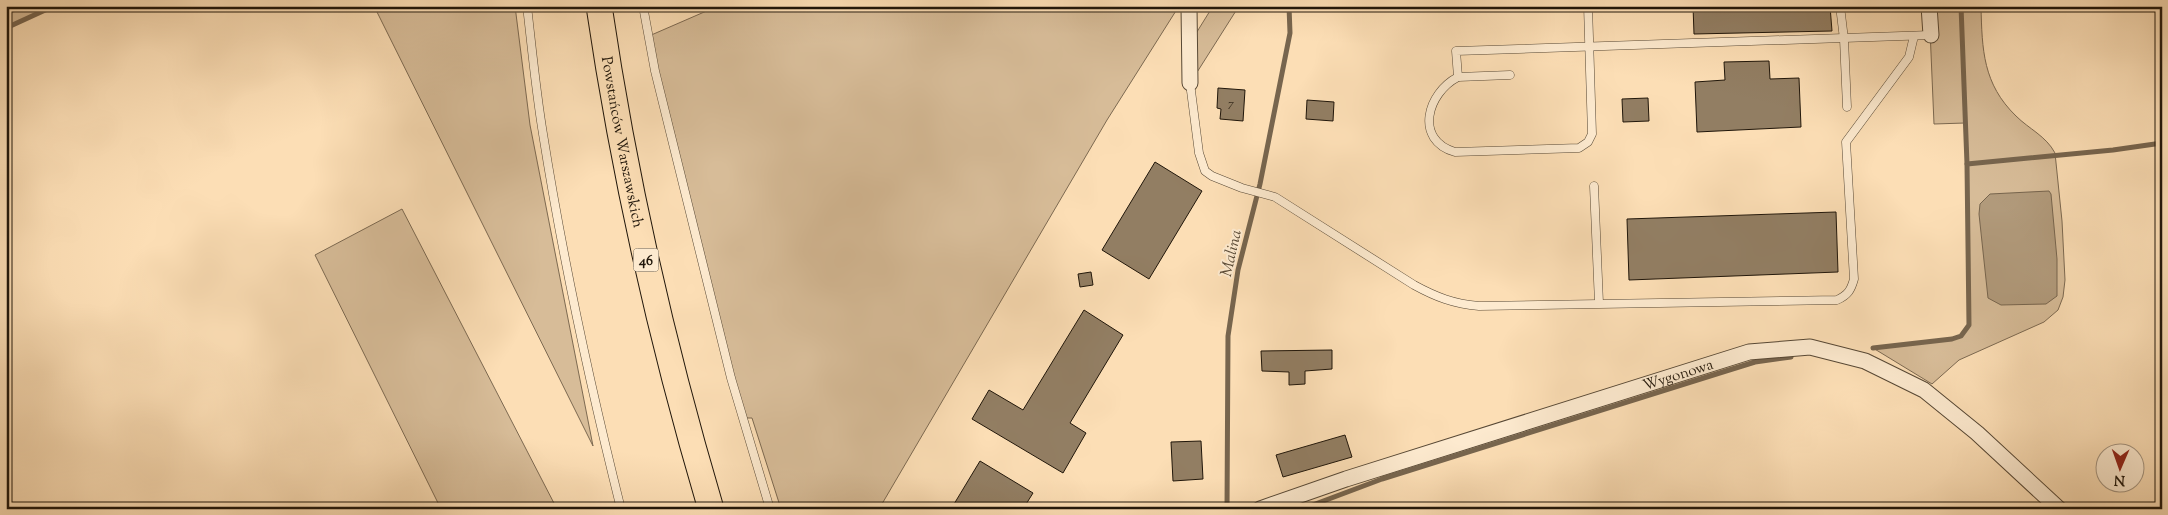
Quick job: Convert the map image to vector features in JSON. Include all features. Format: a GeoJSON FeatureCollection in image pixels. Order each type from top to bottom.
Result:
{"type":"FeatureCollection","features":[{"type":"Feature","properties":{"kind":"main road","name":"Powstańców Warszawskich"},"geometry":{"type":"LineString","coordinates":[[599,6],[621,136],[646,258],[685,416],[711,509]]}},
{"type":"Feature","properties":{"kind":"street"},"geometry":{"type":"LineString","coordinates":[[1189,6],[1190,83]]}},
{"type":"Feature","properties":{"kind":"street"},"geometry":{"type":"LineString","coordinates":[[1930,6],[1931,35]]}},
{"type":"Feature","properties":{"kind":"street","name":"Wygonowa"},"geometry":{"type":"LineString","coordinates":[[1260,509],[1346,479],[1749,352],[1810,347],[1865,361],[1924,390],[1977,433],[2059,509]]}},
{"type":"Feature","properties":{"kind":"lane"},"geometry":{"type":"LineString","coordinates":[[6,11],[17,6]]}},
{"type":"Feature","properties":{"kind":"lane"},"geometry":{"type":"LineString","coordinates":[[527,6],[543,133],[567,270],[600,428],[621,509]]}},
{"type":"Feature","properties":{"kind":"lane"},"geometry":{"type":"LineString","coordinates":[[643,6],[655,71],[731,378],[770,509]]}},
{"type":"Feature","properties":{"kind":"lane"},"geometry":{"type":"LineString","coordinates":[[1510,75],[1458,77],[1452,80],[1436,98],[1428,119],[1430,131],[1436,142],[1444,149],[1455,152],[1579,148],[1588,142],[1592,134],[1588,6]]}},
{"type":"Feature","properties":{"kind":"lane"},"geometry":{"type":"LineString","coordinates":[[1840,6],[1844,39],[1847,107]]}},
{"type":"Feature","properties":{"kind":"lane"},"geometry":{"type":"LineString","coordinates":[[1458,77],[1456,51],[1931,35]]}},
{"type":"Feature","properties":{"kind":"lane"},"geometry":{"type":"LineString","coordinates":[[1190,83],[1199,153],[1205,171],[1212,176],[1242,188],[1275,197],[1435,297],[1450,302],[1479,306],[1837,300],[1846,296],[1852,289],[1854,279],[1846,142],[1909,57],[1914,36]]}},
{"type":"Feature","properties":{"kind":"lane"},"geometry":{"type":"LineString","coordinates":[[1594,186],[1599,303]]}},
{"type":"Feature","properties":{"kind":"shaded area"},"geometry":{"type":"Polygon","coordinates":[[[6,6],[54,6],[6,28],[6,6]]]}},
{"type":"Feature","properties":{"kind":"shaded area"},"geometry":{"type":"Polygon","coordinates":[[[374,6],[515,6],[530,125],[593,446],[374,6]]]}},
{"type":"Feature","properties":{"kind":"shaded area"},"geometry":{"type":"Polygon","coordinates":[[[718,6],[1179,6],[1107,120],[879,509],[781,509],[752,418],[744,418],[649,36],[718,6]]]}},
{"type":"Feature","properties":{"kind":"shaded area"},"geometry":{"type":"Polygon","coordinates":[[[1213,6],[1239,6],[1194,77],[1195,35],[1213,6]]]}},
{"type":"Feature","properties":{"kind":"shaded area"},"geometry":{"type":"Polygon","coordinates":[[[1929,6],[1981,6],[1982,37],[1986,66],[1997,92],[2016,116],[2042,137],[2055,153],[2062,221],[2065,280],[2063,297],[2058,310],[2044,322],[1959,360],[1932,384],[1873,348],[1952,339],[1961,336],[1969,325],[1965,123],[1934,124],[1929,6]]]}},
{"type":"Feature","properties":{"kind":"shaded area"},"geometry":{"type":"Polygon","coordinates":[[[2049,191],[2051,194],[2057,259],[2057,296],[2046,304],[2001,305],[1988,298],[1979,214],[1980,204],[1990,194],[2049,191]]]}},
{"type":"Feature","properties":{"kind":"shaded area"},"geometry":{"type":"Polygon","coordinates":[[[402,209],[557,509],[441,509],[315,255],[402,209]]]}},
{"type":"Feature","properties":{"kind":"building"},"geometry":{"type":"Polygon","coordinates":[[[1693,6],[1830,6],[1832,31],[1694,34],[1693,6]]]}},
{"type":"Feature","properties":{"kind":"building"},"geometry":{"type":"Polygon","coordinates":[[[1769,61],[1770,79],[1799,78],[1801,127],[1697,132],[1695,82],[1725,80],[1724,62],[1769,61]]]}},
{"type":"Feature","properties":{"kind":"building"},"geometry":{"type":"Polygon","coordinates":[[[1218,88],[1245,90],[1243,121],[1220,119],[1221,109],[1217,108],[1218,88]]]}},
{"type":"Feature","properties":{"kind":"building"},"geometry":{"type":"Polygon","coordinates":[[[1648,98],[1649,121],[1623,122],[1622,99],[1648,98]]]}},
{"type":"Feature","properties":{"kind":"building"},"geometry":{"type":"Polygon","coordinates":[[[1307,100],[1334,102],[1333,121],[1306,119],[1307,100]]]}},
{"type":"Feature","properties":{"kind":"building"},"geometry":{"type":"Polygon","coordinates":[[[1155,162],[1202,191],[1149,279],[1102,250],[1155,162]]]}},
{"type":"Feature","properties":{"kind":"building"},"geometry":{"type":"Polygon","coordinates":[[[1836,212],[1838,272],[1629,280],[1627,219],[1836,212]]]}},
{"type":"Feature","properties":{"kind":"building"},"geometry":{"type":"Polygon","coordinates":[[[1091,272],[1093,285],[1080,287],[1078,274],[1091,272]]]}},
{"type":"Feature","properties":{"kind":"building"},"geometry":{"type":"Polygon","coordinates":[[[1084,310],[1123,335],[1070,423],[1086,433],[1063,473],[972,419],[989,390],[1023,410],[1084,310]]]}},
{"type":"Feature","properties":{"kind":"building"},"geometry":{"type":"Polygon","coordinates":[[[1332,350],[1332,369],[1305,371],[1305,384],[1289,385],[1289,372],[1262,371],[1261,351],[1332,350]]]}},
{"type":"Feature","properties":{"kind":"building"},"geometry":{"type":"Polygon","coordinates":[[[1345,435],[1352,457],[1283,477],[1276,455],[1345,435]]]}},
{"type":"Feature","properties":{"kind":"building"},"geometry":{"type":"Polygon","coordinates":[[[1201,441],[1203,479],[1173,481],[1171,442],[1201,441]]]}},
{"type":"Feature","properties":{"kind":"building"},"geometry":{"type":"Polygon","coordinates":[[[980,461],[1033,493],[1023,509],[951,509],[980,461]]]}},
{"type":"Feature","properties":{"kind":"waterway"},"geometry":{"type":"LineString","coordinates":[[6,28],[54,6]]}},
{"type":"Feature","properties":{"kind":"waterway","name":"Malina"},"geometry":{"type":"LineString","coordinates":[[1227,509],[1228,336],[1238,270],[1260,184],[1290,33],[1289,6]]}},
{"type":"Feature","properties":{"kind":"waterway"},"geometry":{"type":"LineString","coordinates":[[1873,348],[1952,339],[1961,336],[1969,325],[1967,164],[1961,6]]}},
{"type":"Feature","properties":{"kind":"waterway"},"geometry":{"type":"LineString","coordinates":[[1967,164],[2113,150],[2162,143]]}},
{"type":"Feature","properties":{"kind":"waterway"},"geometry":{"type":"LineString","coordinates":[[1302,509],[1382,479],[1726,371],[1755,362],[1791,357]]}}]}
